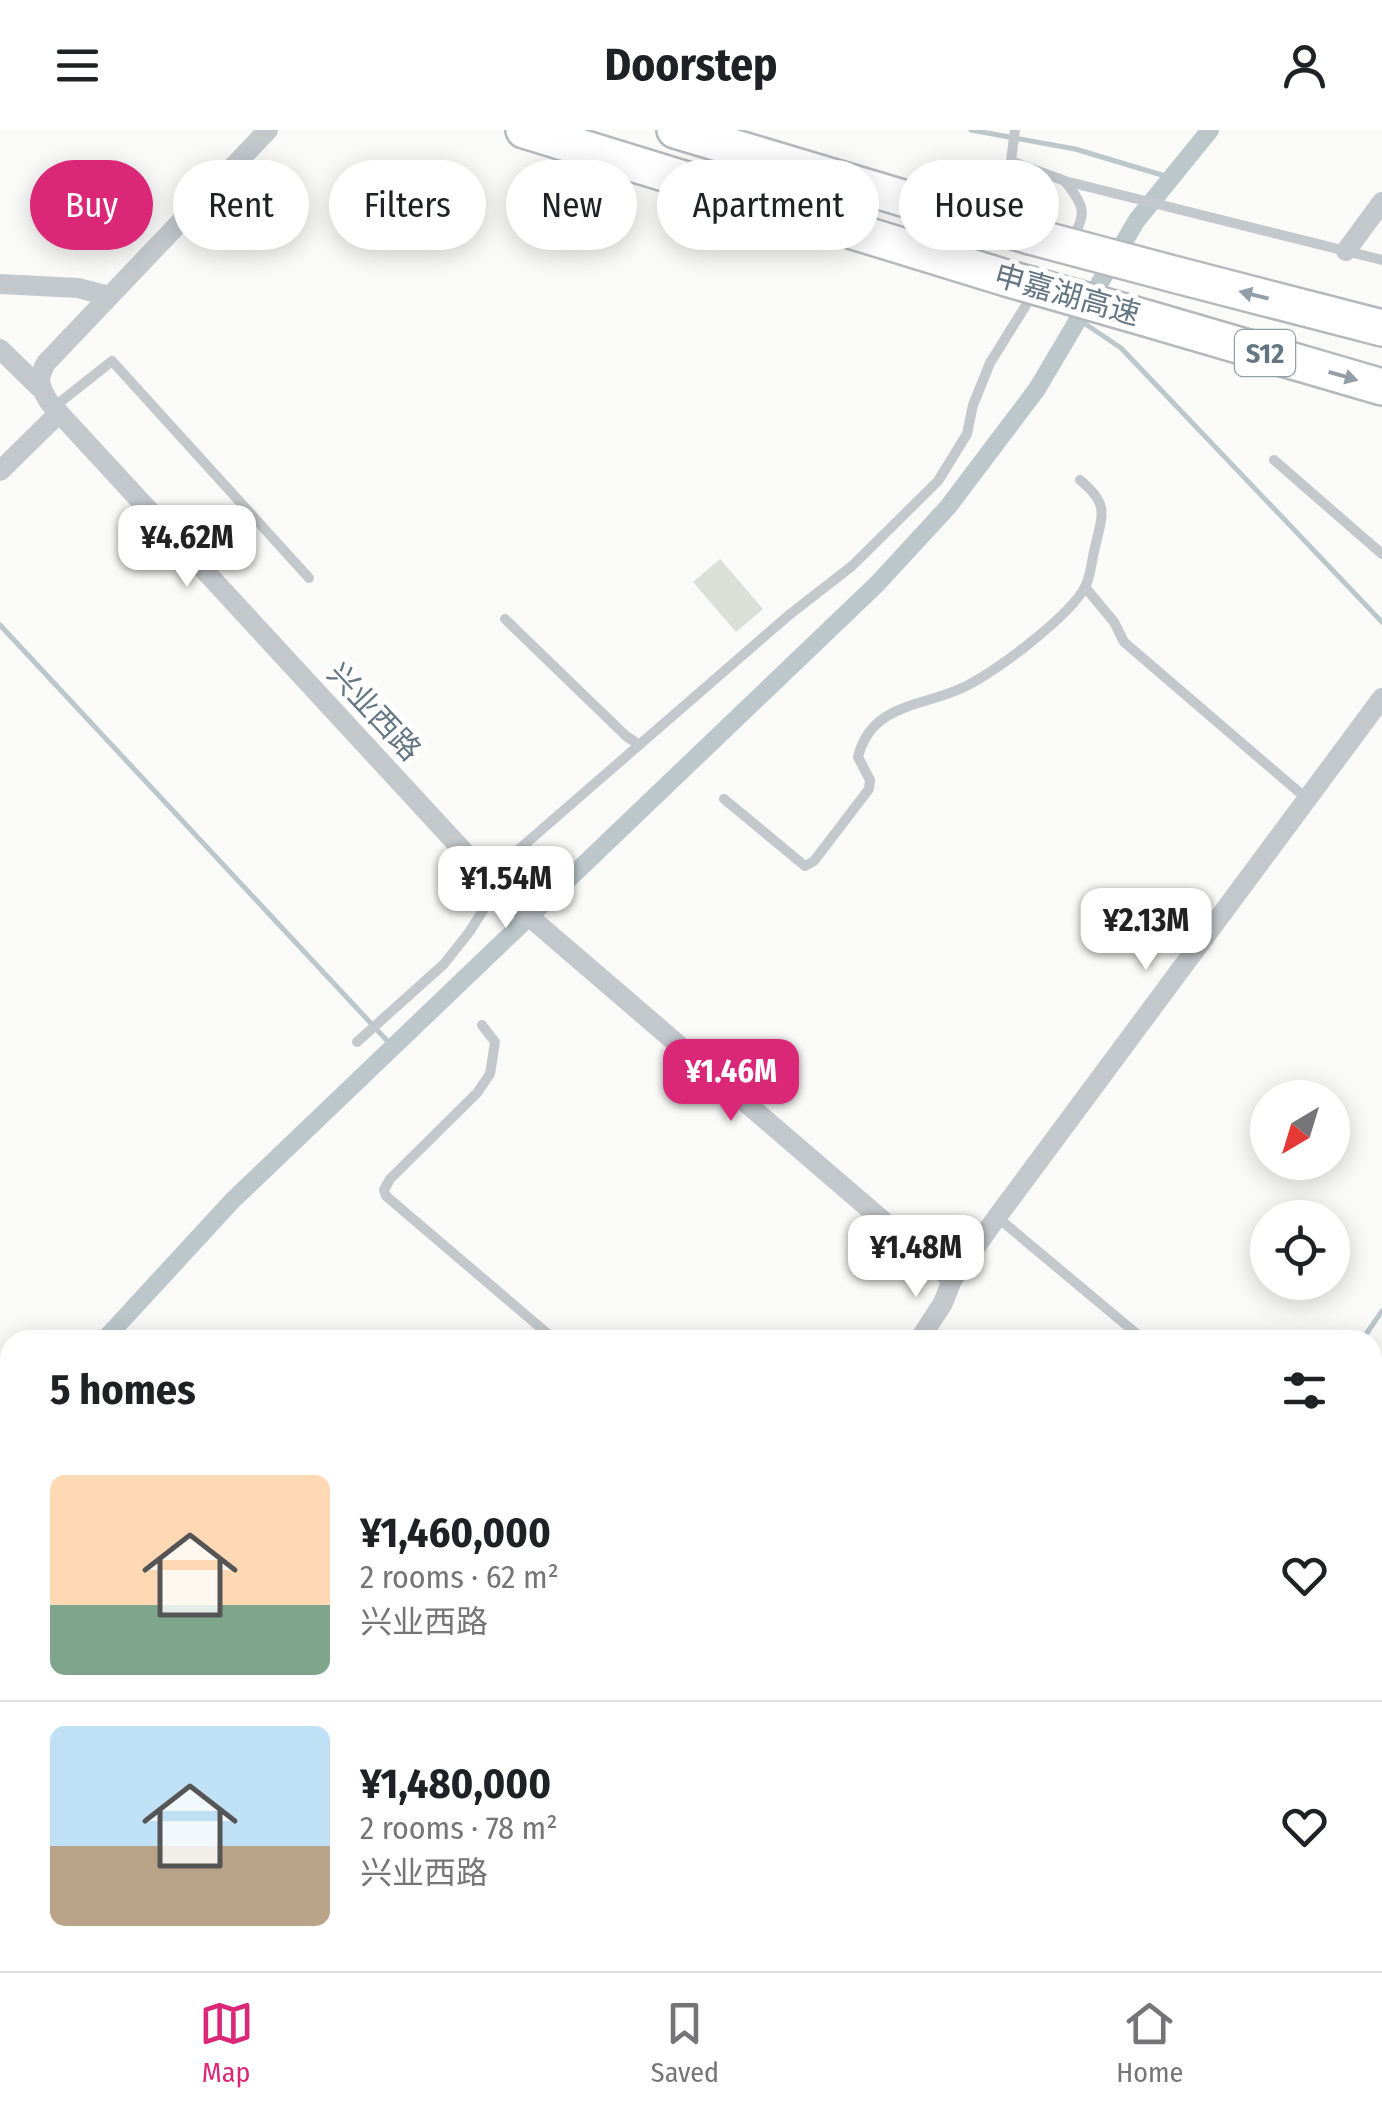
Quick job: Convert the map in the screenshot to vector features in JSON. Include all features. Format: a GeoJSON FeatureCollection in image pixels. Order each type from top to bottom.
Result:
{"type":"FeatureCollection","features":[{"type":"Feature","properties":{"kind":"highway","name":"申嘉湖高速"},"geometry":{"type":"LineString","coordinates":[[524,130],[828,226],[1382,387]]}},
{"type":"Feature","properties":{"kind":"highway","name":"申嘉湖高速"},"geometry":{"type":"LineString","coordinates":[[675,130],[899,199]]}},
{"type":"Feature","properties":{"kind":"highway","name":"申嘉湖高速"},"geometry":{"type":"LineString","coordinates":[[1059,247],[1382,328]]}},
{"type":"Feature","properties":{"kind":"street"},"geometry":{"type":"LineString","coordinates":[[39,387],[39,376],[46,363],[268,130]]}},
{"type":"Feature","properties":{"kind":"street"},"geometry":{"type":"LineString","coordinates":[[1346,251],[1382,202]]}},
{"type":"Feature","properties":{"kind":"street"},"geometry":{"type":"LineString","coordinates":[[0,284],[78,288],[109,296]]}},
{"type":"Feature","properties":{"kind":"street","name":"兴业西路"},"geometry":{"type":"LineString","coordinates":[[0,349],[495,887],[952,1280]]}},
{"type":"Feature","properties":{"kind":"street"},"geometry":{"type":"LineString","coordinates":[[0,471],[56,410]]}},
{"type":"Feature","properties":{"kind":"street"},"geometry":{"type":"LineString","coordinates":[[926,1330],[944,1302],[952,1280],[997,1216],[1382,698]]}},
{"type":"Feature","properties":{"kind":"lane"},"geometry":{"type":"LineString","coordinates":[[1015,130],[1011,162],[1065,181],[1382,260]]}},
{"type":"Feature","properties":{"kind":"lane"},"geometry":{"type":"LineString","coordinates":[[1059,236],[1082,222],[1079,199],[1065,181]]}},
{"type":"Feature","properties":{"kind":"lane"},"geometry":{"type":"LineString","coordinates":[[358,1042],[444,964],[470,931],[495,887],[638,744],[788,615],[852,566],[938,480],[968,434],[973,405],[990,363],[1050,268]]}},
{"type":"Feature","properties":{"kind":"lane"},"geometry":{"type":"LineString","coordinates":[[56,410],[112,361],[309,578]]}},
{"type":"Feature","properties":{"kind":"lane"},"geometry":{"type":"LineString","coordinates":[[1274,460],[1382,554]]}},
{"type":"Feature","properties":{"kind":"lane"},"geometry":{"type":"LineString","coordinates":[[724,799],[804,866],[814,861],[869,789],[870,780],[858,757],[861,744],[880,721],[909,704],[962,688],[988,674],[1038,637],[1085,587],[1102,504],[1097,494],[1080,480]]}},
{"type":"Feature","properties":{"kind":"lane"},"geometry":{"type":"LineString","coordinates":[[1085,587],[1114,622],[1124,642],[1307,799]]}},
{"type":"Feature","properties":{"kind":"lane"},"geometry":{"type":"LineString","coordinates":[[505,618],[638,744]]}},
{"type":"Feature","properties":{"kind":"lane"},"geometry":{"type":"LineString","coordinates":[[482,1026],[496,1042],[490,1074],[477,1093],[390,1179],[384,1190],[386,1196],[542,1330]]}},
{"type":"Feature","properties":{"kind":"lane"},"geometry":{"type":"LineString","coordinates":[[997,1216],[1132,1330]]}},
{"type":"Feature","properties":{"kind":"shaded area"},"geometry":{"type":"Polygon","coordinates":[[[720,559],[763,609],[736,632],[693,582],[720,559]]]}},
{"type":"Feature","properties":{"kind":"waterway"},"geometry":{"type":"LineString","coordinates":[[971,130],[1075,149],[1172,178]]}},
{"type":"Feature","properties":{"kind":"waterway"},"geometry":{"type":"LineString","coordinates":[[113,1330],[232,1201],[877,584],[948,507],[1037,389],[1137,220],[1210,130]]}},
{"type":"Feature","properties":{"kind":"waterway"},"geometry":{"type":"LineString","coordinates":[[1078,319],[1121,348],[1382,622]]}},
{"type":"Feature","properties":{"kind":"waterway"},"geometry":{"type":"LineString","coordinates":[[0,625],[393,1047]]}},
{"type":"Feature","properties":{"kind":"waterway"},"geometry":{"type":"LineString","coordinates":[[1369,1330],[1382,1311]]}}]}
